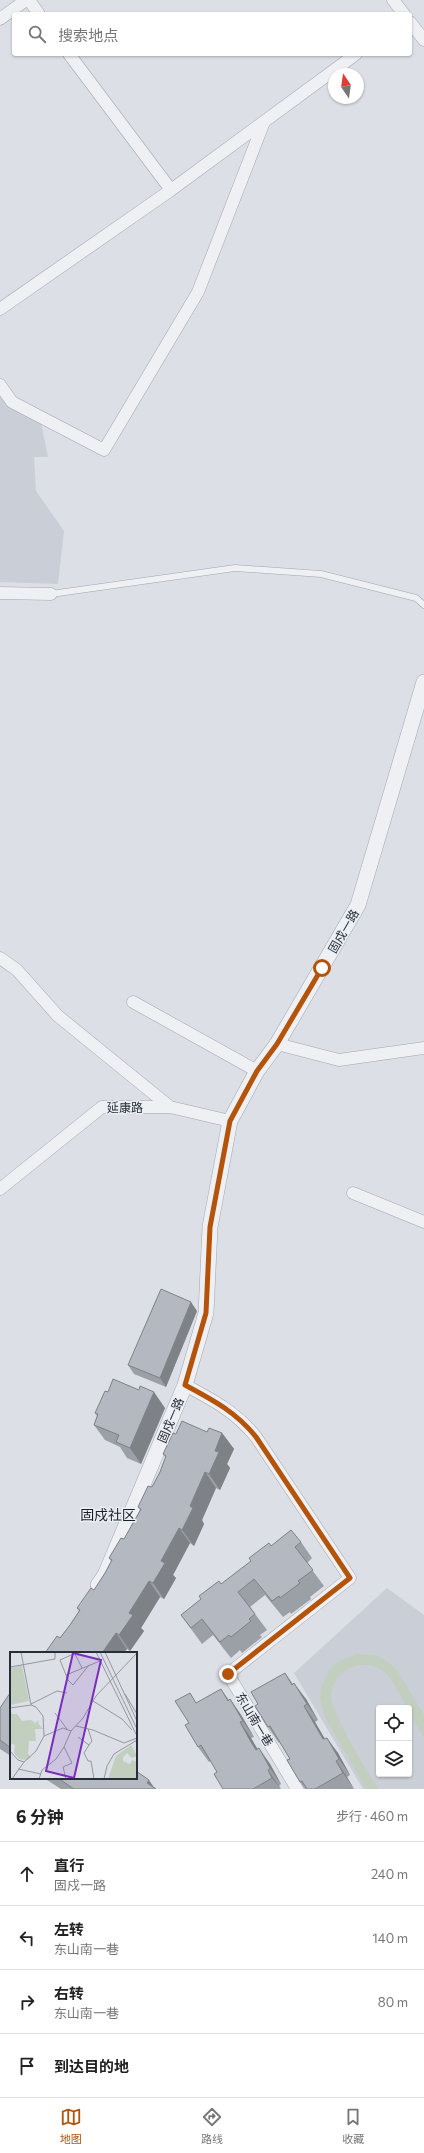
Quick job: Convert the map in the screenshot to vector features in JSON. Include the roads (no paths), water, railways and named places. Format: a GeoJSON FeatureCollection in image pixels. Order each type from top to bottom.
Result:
{"type":"FeatureCollection","features":[{"type":"Feature","properties":{"kind":"street"},"geometry":{"type":"LineString","coordinates":[[0,19],[28,0],[37,12]]}},
{"type":"Feature","properties":{"kind":"street"},"geometry":{"type":"LineString","coordinates":[[394,0],[403,12]]}},
{"type":"Feature","properties":{"kind":"street"},"geometry":{"type":"LineString","coordinates":[[412,25],[424,40]]}},
{"type":"Feature","properties":{"kind":"street"},"geometry":{"type":"LineString","coordinates":[[70,56],[171,190]]}},
{"type":"Feature","properties":{"kind":"street"},"geometry":{"type":"LineString","coordinates":[[0,308],[171,190],[353,56]]}},
{"type":"Feature","properties":{"kind":"street"},"geometry":{"type":"LineString","coordinates":[[0,385],[12,402],[104,450],[198,292],[264,122]]}},
{"type":"Feature","properties":{"kind":"street"},"geometry":{"type":"LineString","coordinates":[[0,593],[51,594]]}},
{"type":"Feature","properties":{"kind":"street","name":"固戍一路"},"geometry":{"type":"LineString","coordinates":[[91,1594],[105,1575],[185,1385],[206,1313],[210,1227],[230,1121],[257,1071],[277,1044],[358,905],[424,682]]}},
{"type":"Feature","properties":{"kind":"street"},"geometry":{"type":"LineString","coordinates":[[0,958],[17,970],[58,1016],[170,1107]]}},
{"type":"Feature","properties":{"kind":"street"},"geometry":{"type":"LineString","coordinates":[[132,1002],[257,1071]]}},
{"type":"Feature","properties":{"kind":"street"},"geometry":{"type":"LineString","coordinates":[[277,1044],[339,1060],[424,1048]]}},
{"type":"Feature","properties":{"kind":"street","name":"延康路"},"geometry":{"type":"LineString","coordinates":[[0,1189],[102,1107],[170,1107],[230,1121]]}},
{"type":"Feature","properties":{"kind":"street"},"geometry":{"type":"LineString","coordinates":[[353,1193],[424,1222]]}},
{"type":"Feature","properties":{"kind":"street","name":"东山南一巷"},"geometry":{"type":"LineString","coordinates":[[185,1385],[230,1410],[243,1421],[256,1437],[350,1578],[228,1674],[297,1789]]}},
{"type":"Feature","properties":{"kind":"lane"},"geometry":{"type":"LineString","coordinates":[[51,594],[235,568],[321,574],[416,598],[424,605]]}},
{"type":"Feature","properties":{"kind":"district","name":"固戍社区"},"geometry":{"type":"Point","coordinates":[108,1514]}}]}
